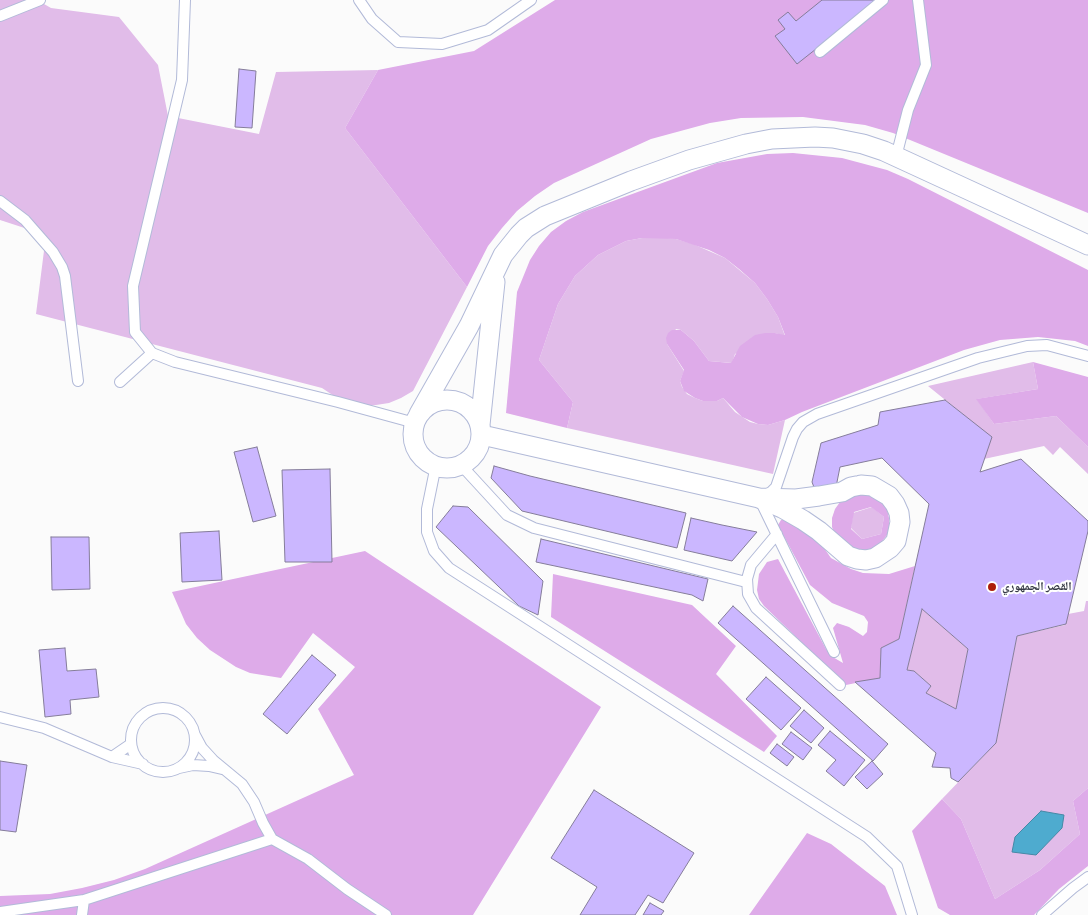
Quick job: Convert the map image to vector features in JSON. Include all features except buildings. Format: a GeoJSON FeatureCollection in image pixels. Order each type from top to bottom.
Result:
{"type":"FeatureCollection","features":[{"type":"Feature","properties":{"kind":"street"},"geometry":{"type":"LineString","coordinates":[[496,269],[480,444],[476,453],[460,465],[451,468],[436,466],[424,458],[418,451],[413,437],[417,419],[469,326],[496,269],[503,255],[518,235],[540,219],[631,181],[718,151],[772,139],[815,137],[833,138],[863,144],[896,157],[1088,245]]}},
{"type":"Feature","properties":{"kind":"street"},"geometry":{"type":"LineString","coordinates":[[417,419],[426,407],[434,402],[453,400],[470,408],[477,416],[481,430]]}},
{"type":"Feature","properties":{"kind":"street"},"geometry":{"type":"LineString","coordinates":[[481,430],[759,498],[803,520],[820,531],[848,556],[857,559],[866,560],[884,554],[890,548],[898,532],[900,522],[895,504],[889,496],[872,486],[861,485],[851,487],[842,492],[819,496],[787,499],[759,498]]}},
{"type":"Feature","properties":{"kind":"lane"},"geometry":{"type":"LineString","coordinates":[[0,16],[40,0]]}},
{"type":"Feature","properties":{"kind":"lane"},"geometry":{"type":"LineString","coordinates":[[185,0],[182,80],[133,286],[135,332],[152,353],[175,362],[338,402],[417,419]]}},
{"type":"Feature","properties":{"kind":"lane"},"geometry":{"type":"LineString","coordinates":[[359,0],[372,18],[398,42],[442,44],[488,30],[531,0]]}},
{"type":"Feature","properties":{"kind":"lane"},"geometry":{"type":"LineString","coordinates":[[820,52],[883,0]]}},
{"type":"Feature","properties":{"kind":"lane"},"geometry":{"type":"LineString","coordinates":[[896,157],[908,110],[926,65],[918,0]]}},
{"type":"Feature","properties":{"kind":"lane"},"geometry":{"type":"LineString","coordinates":[[0,201],[25,220],[53,252],[62,267],[65,276],[78,381]]}},
{"type":"Feature","properties":{"kind":"lane"},"geometry":{"type":"LineString","coordinates":[[834,652],[759,498],[776,487],[793,437],[803,422],[817,414],[978,358],[1027,346],[1047,345],[1088,356]]}},
{"type":"Feature","properties":{"kind":"lane"},"geometry":{"type":"LineString","coordinates":[[120,382],[152,353]]}},
{"type":"Feature","properties":{"kind":"lane"},"geometry":{"type":"LineString","coordinates":[[460,465],[507,515],[534,528],[746,582]]}},
{"type":"Feature","properties":{"kind":"lane"},"geometry":{"type":"LineString","coordinates":[[436,466],[427,509],[427,532],[434,550],[449,568],[867,836],[898,866],[912,915]]}},
{"type":"Feature","properties":{"kind":"lane"},"geometry":{"type":"LineString","coordinates":[[777,534],[751,565],[746,582],[748,594],[756,608],[840,686]]}},
{"type":"Feature","properties":{"kind":"lane"},"geometry":{"type":"LineString","coordinates":[[143,764],[134,752],[131,744],[134,726],[140,718],[157,708],[176,710],[185,716],[202,748],[213,760],[242,784],[254,802],[272,839],[308,859],[347,889],[386,915]]}},
{"type":"Feature","properties":{"kind":"lane"},"geometry":{"type":"LineString","coordinates":[[0,717],[44,728],[112,757],[143,764],[153,770],[165,771],[193,765],[225,770]]}},
{"type":"Feature","properties":{"kind":"lane"},"geometry":{"type":"LineString","coordinates":[[177,768],[186,762],[191,754],[194,734]]}},
{"type":"Feature","properties":{"kind":"lane"},"geometry":{"type":"LineString","coordinates":[[112,757],[131,744]]}},
{"type":"Feature","properties":{"kind":"lane"},"geometry":{"type":"LineString","coordinates":[[0,912],[84,900],[272,839]]}},
{"type":"Feature","properties":{"kind":"lane"},"geometry":{"type":"LineString","coordinates":[[1042,915],[1072,888],[1088,877]]}},
{"type":"Feature","properties":{"kind":"lane"},"geometry":{"type":"LineString","coordinates":[[82,915],[84,900]]}},
{"type":"Feature","properties":{"kind":"shaded area"},"geometry":{"type":"Polygon","coordinates":[[[0,0],[37,0],[51,8],[119,17],[158,65],[168,116],[259,134],[276,72],[378,70],[345,128],[467,287],[413,391],[389,403],[361,406],[334,396],[322,388],[36,314],[46,235],[0,220],[0,0]]]}},
{"type":"Feature","properties":{"kind":"shaded area"},"geometry":{"type":"Polygon","coordinates":[[[555,0],[1088,0],[1088,213],[893,133],[865,125],[803,117],[741,118],[710,123],[651,139],[554,183],[517,211],[502,228],[488,246],[467,287],[345,128],[378,70],[474,51],[555,0]]]}},
{"type":"Feature","properties":{"kind":"shaded area"},"geometry":{"type":"Polygon","coordinates":[[[793,153],[842,158],[887,170],[1088,270],[1088,346],[1075,341],[1038,337],[1000,340],[964,350],[785,420],[768,425],[758,424],[742,417],[723,398],[717,401],[703,401],[684,391],[680,381],[684,370],[667,344],[666,338],[672,330],[681,330],[694,341],[709,361],[731,363],[740,346],[755,335],[775,333],[785,335],[778,317],[767,299],[755,283],[739,269],[725,258],[709,250],[676,239],[642,238],[626,241],[598,255],[575,276],[558,304],[539,360],[573,402],[567,428],[506,413],[517,292],[530,260],[551,232],[583,212],[717,163],[767,154],[793,153]]]}},
{"type":"Feature","properties":{"kind":"shaded area"},"geometry":{"type":"Polygon","coordinates":[[[658,237],[676,239],[693,244],[725,258],[755,283],[778,317],[785,336],[775,333],[735,354],[732,363],[709,361],[694,341],[681,330],[676,329],[667,344],[684,371],[680,381],[687,394],[703,401],[717,401],[723,398],[735,412],[750,422],[768,425],[785,420],[773,474],[567,428],[573,402],[539,360],[558,304],[575,276],[598,255],[626,241],[658,237]]]}},
{"type":"Feature","properties":{"kind":"shaded area"},"geometry":{"type":"Polygon","coordinates":[[[1033,362],[1038,389],[977,399],[994,424],[1056,416],[1088,447],[1088,474],[1060,447],[1053,455],[1044,446],[984,459],[991,437],[928,386],[1033,362]]]}},
{"type":"Feature","properties":{"kind":"shaded area"},"geometry":{"type":"Polygon","coordinates":[[[1033,362],[1088,377],[1088,447],[1056,416],[994,424],[976,399],[1038,389],[1033,362]]]}},
{"type":"Feature","properties":{"kind":"shaded area"},"geometry":{"type":"Polygon","coordinates":[[[865,494],[874,497],[887,509],[889,527],[887,535],[874,548],[856,551],[835,535],[832,527],[832,518],[835,509],[848,496],[865,494]],[[871,507],[854,512],[851,529],[862,539],[881,534],[884,517],[871,507]]]}},
{"type":"Feature","properties":{"kind":"shaded area"},"geometry":{"type":"Polygon","coordinates":[[[872,507],[884,517],[881,534],[862,539],[851,528],[853,513],[872,507]]]}},
{"type":"Feature","properties":{"kind":"shaded area"},"geometry":{"type":"Polygon","coordinates":[[[781,520],[787,520],[819,541],[831,558],[851,569],[863,573],[889,574],[915,566],[899,639],[881,648],[880,678],[846,685],[759,599],[757,590],[759,574],[767,562],[778,559],[831,656],[843,663],[833,628],[837,623],[849,627],[863,636],[867,632],[868,622],[864,616],[832,603],[810,585],[778,525],[781,520]]]}},
{"type":"Feature","properties":{"kind":"shaded area"},"geometry":{"type":"Polygon","coordinates":[[[365,551],[601,707],[473,915],[0,915],[0,896],[50,894],[114,880],[145,869],[354,775],[318,709],[355,667],[313,633],[281,678],[250,673],[236,667],[210,650],[197,638],[186,624],[172,592],[365,551]]]}},
{"type":"Feature","properties":{"kind":"shaded area"},"geometry":{"type":"Polygon","coordinates":[[[553,574],[692,605],[736,646],[716,674],[777,736],[764,752],[551,617],[553,574]]]}},
{"type":"Feature","properties":{"kind":"shaded area"},"geometry":{"type":"Polygon","coordinates":[[[1086,601],[1088,601],[1088,788],[1073,801],[1080,834],[1040,870],[995,899],[961,819],[942,799],[996,743],[1017,636],[1065,625],[1068,614],[1084,611],[1086,601]]]}},
{"type":"Feature","properties":{"kind":"shaded area"},"geometry":{"type":"Polygon","coordinates":[[[922,609],[968,649],[956,709],[926,693],[931,686],[914,671],[907,670],[922,609]]]}},
{"type":"Feature","properties":{"kind":"shaded area"},"geometry":{"type":"Polygon","coordinates":[[[1088,788],[1088,866],[1059,889],[1034,915],[950,915],[938,908],[912,831],[942,799],[961,819],[995,899],[1040,870],[1080,834],[1073,801],[1088,788]]]}},
{"type":"Feature","properties":{"kind":"shaded area"},"geometry":{"type":"Polygon","coordinates":[[[807,833],[831,844],[885,886],[897,915],[749,915],[807,833]]]}},
{"type":"Feature","properties":{"kind":"water"},"geometry":{"type":"Polygon","coordinates":[[[1041,811],[1064,815],[1062,828],[1036,855],[1012,852],[1015,837],[1041,811]]]}},
{"type":"Feature","properties":{"kind":"place","name":"القصر الجمهوري"},"geometry":{"type":"Point","coordinates":[992,587]}}]}
